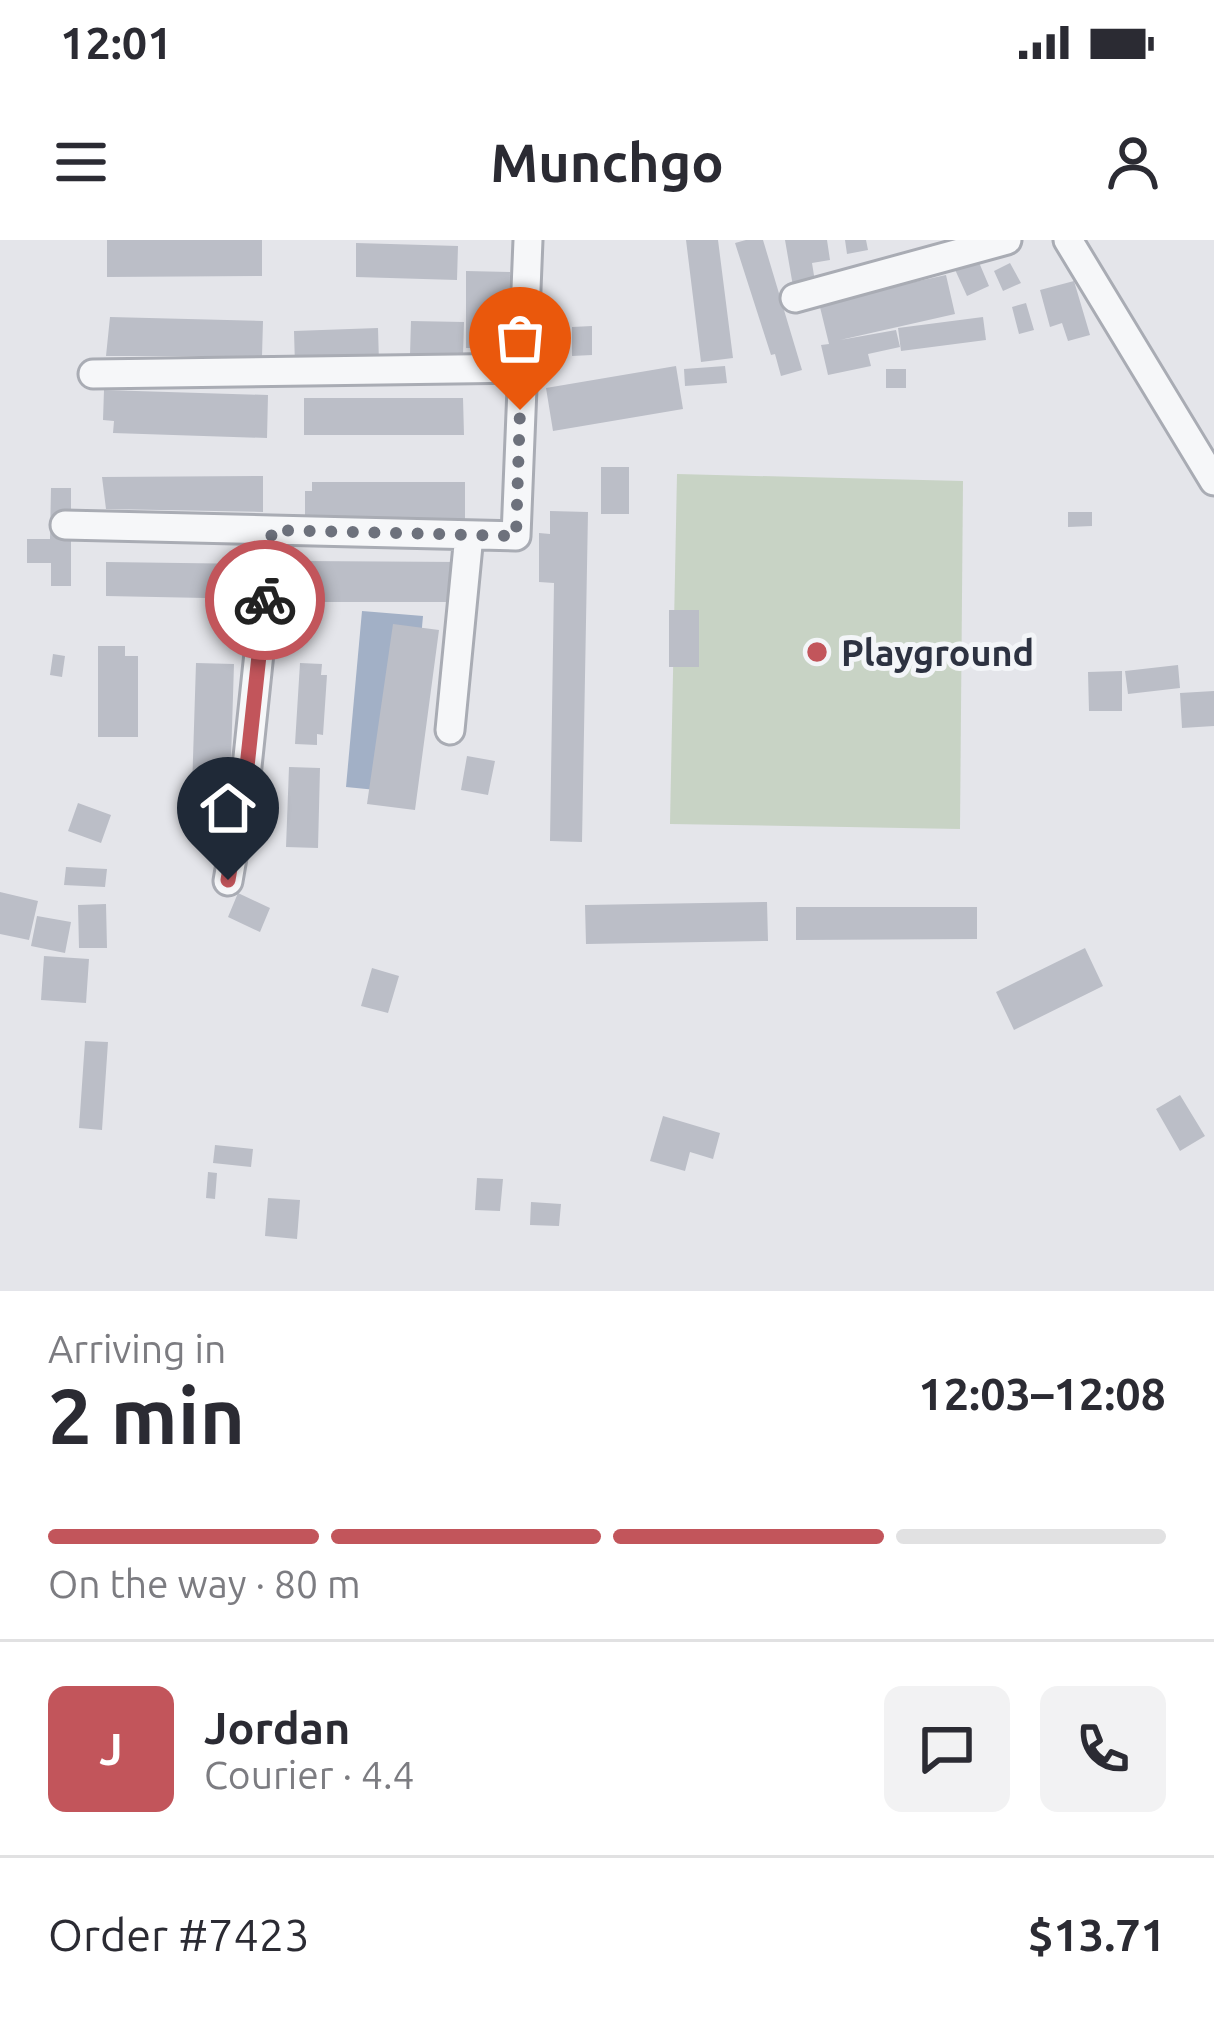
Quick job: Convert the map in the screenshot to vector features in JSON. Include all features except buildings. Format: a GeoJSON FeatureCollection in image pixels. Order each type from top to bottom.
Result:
{"type":"FeatureCollection","features":[{"type":"Feature","properties":{"kind":"street"},"geometry":{"type":"LineString","coordinates":[[65,525],[516,536],[528,240]]}},
{"type":"Feature","properties":{"kind":"street"},"geometry":{"type":"LineString","coordinates":[[795,298],[1007,240]]}},
{"type":"Feature","properties":{"kind":"street"},"geometry":{"type":"LineString","coordinates":[[1068,240],[1214,482]]}},
{"type":"Feature","properties":{"kind":"street"},"geometry":{"type":"LineString","coordinates":[[93,374],[521,368]]}},
{"type":"Feature","properties":{"kind":"street"},"geometry":{"type":"LineString","coordinates":[[228,880],[246,776],[272,530]]}},
{"type":"Feature","properties":{"kind":"street"},"geometry":{"type":"LineString","coordinates":[[450,730],[470,535]]}},
{"type":"Feature","properties":{"kind":"green space","name":"Playground"},"geometry":{"type":"Polygon","coordinates":[[[677,474],[963,481],[960,829],[670,824],[677,474]]]}},
{"type":"Feature","properties":{"kind":"water"},"geometry":{"type":"Polygon","coordinates":[[[362,611],[423,616],[407,793],[346,787],[362,611]]]}},
{"type":"Feature","properties":{"kind":"way so far"},"geometry":{"type":"LineString","coordinates":[[265,600],[272,530],[516,536],[520,410]]}},
{"type":"Feature","properties":{"kind":"place","name":"Playground"},"geometry":{"type":"Point","coordinates":[817,652]}},
{"type":"Feature","properties":{"kind":"route"},"geometry":{"type":"LineString","coordinates":[[228,880],[246,776],[265,600]]}}]}
